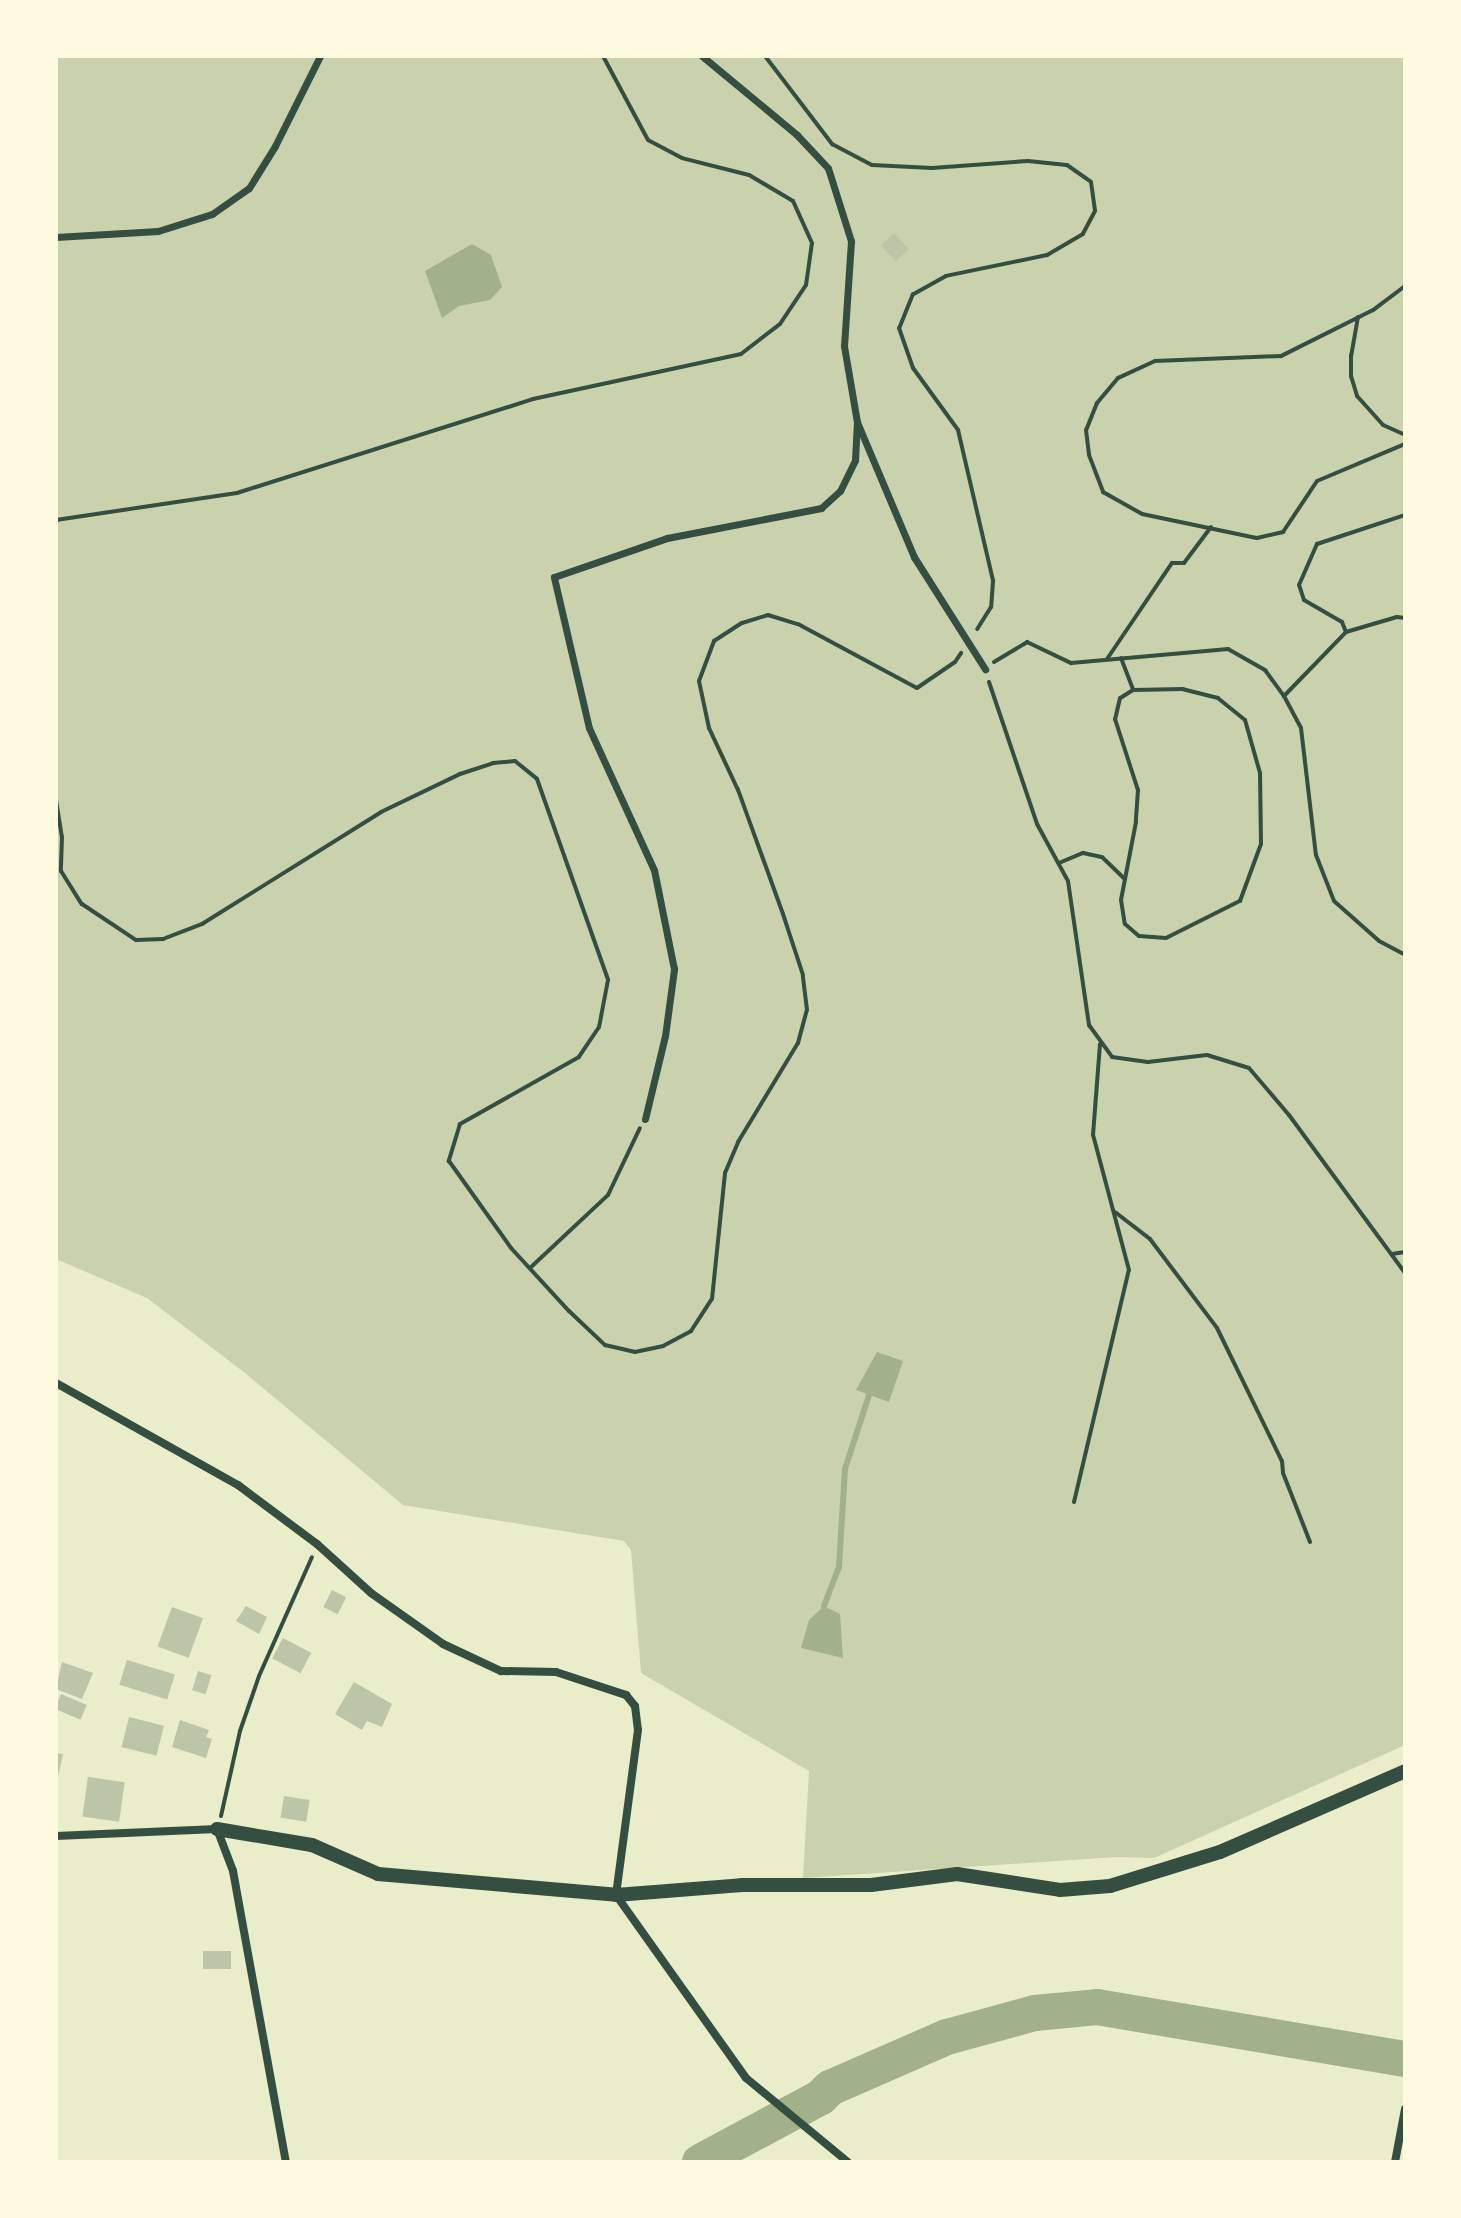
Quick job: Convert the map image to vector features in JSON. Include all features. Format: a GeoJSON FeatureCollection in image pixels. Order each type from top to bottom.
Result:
{"type":"FeatureCollection","features":[{"type":"Feature","properties":{"kind":"street"},"geometry":{"type":"LineString","coordinates":[[56,237],[158,231],[212,214],[249,188],[275,146],[320,56]]}},
{"type":"Feature","properties":{"kind":"street"},"geometry":{"type":"LineString","coordinates":[[645,1119],[665,1036],[674,969],[654,870],[589,728],[554,577],[667,538],[821,508],[840,491],[855,460],[857,422],[844,346],[851,241],[828,168],[797,135],[702,56]]}},
{"type":"Feature","properties":{"kind":"street"},"geometry":{"type":"LineString","coordinates":[[857,422],[914,557],[985,669]]}},
{"type":"Feature","properties":{"kind":"street"},"geometry":{"type":"LineString","coordinates":[[56,1383],[238,1485],[317,1544],[371,1593],[443,1644],[501,1671],[556,1672],[626,1695],[635,1706],[638,1730],[616,1895],[746,2078],[848,2162]]}},
{"type":"Feature","properties":{"kind":"street"},"geometry":{"type":"LineString","coordinates":[[56,1836],[217,1829],[312,1845],[378,1874],[616,1895],[742,1885],[871,1885],[957,1874],[1060,1890],[1110,1886],[1220,1852],[1405,1771]]}},
{"type":"Feature","properties":{"kind":"street"},"geometry":{"type":"LineString","coordinates":[[217,1829],[233,1871],[286,2162]]}},
{"type":"Feature","properties":{"kind":"street"},"geometry":{"type":"LineString","coordinates":[[1395,2162],[1405,2109]]}},
{"type":"Feature","properties":{"kind":"path"},"geometry":{"type":"LineString","coordinates":[[56,520],[237,493],[533,399],[741,354],[780,324],[806,285],[812,243],[793,201],[749,175],[682,158],[648,140],[603,56]]}},
{"type":"Feature","properties":{"kind":"path"},"geometry":{"type":"LineString","coordinates":[[765,56],[832,144],[872,165],[932,168],[1028,161],[1067,165],[1091,182],[1095,211],[1083,234],[1047,255],[946,276],[913,294],[899,328],[913,368],[958,430],[993,581],[991,607],[969,640]]}},
{"type":"Feature","properties":{"kind":"path"},"geometry":{"type":"LineString","coordinates":[[1405,286],[1358,317],[1281,356],[1155,361],[1118,378],[1097,403],[1086,430],[1089,455],[1103,492],[1142,514],[1257,538],[1283,532],[1317,481],[1405,444]]}},
{"type":"Feature","properties":{"kind":"path"},"geometry":{"type":"LineString","coordinates":[[1358,317],[1351,355],[1351,376],[1357,396],[1383,425],[1405,435]]}},
{"type":"Feature","properties":{"kind":"path"},"geometry":{"type":"LineString","coordinates":[[1346,632],[1342,622],[1304,600],[1299,585],[1317,544],[1405,515]]}},
{"type":"Feature","properties":{"kind":"path"},"geometry":{"type":"LineString","coordinates":[[1107,660],[1172,563],[1184,563],[1211,527]]}},
{"type":"Feature","properties":{"kind":"path"},"geometry":{"type":"LineString","coordinates":[[56,800],[62,837],[61,871],[82,904],[136,940],[163,939],[202,924],[381,812],[460,774],[493,763],[515,761],[537,779],[555,821],[608,980],[599,1027],[579,1057],[460,1124],[449,1161],[530,1268],[605,1345],[635,1352],[663,1346],[691,1331],[712,1299],[725,1173],[738,1142],[798,1043],[807,1010],[803,975],[738,790],[709,728],[699,681],[714,641],[742,623],[768,615],[798,624],[917,688],[955,662],[962,651]]}},
{"type":"Feature","properties":{"kind":"path"},"geometry":{"type":"LineString","coordinates":[[1284,696],[1346,632],[1397,617],[1405,618]]}},
{"type":"Feature","properties":{"kind":"path"},"geometry":{"type":"LineString","coordinates":[[1405,955],[1379,941],[1334,901],[1316,855],[1301,728],[1284,696],[1265,670],[1228,649],[1071,663],[1027,642],[985,669],[1037,824],[1068,881],[1089,1025],[1100,1042],[1112,1057],[1148,1062],[1207,1055],[1249,1068],[1289,1115],[1332,1179],[1405,1273]]}},
{"type":"Feature","properties":{"kind":"path"},"geometry":{"type":"LineString","coordinates":[[1121,658],[1133,690]]}},
{"type":"Feature","properties":{"kind":"path"},"geometry":{"type":"LineString","coordinates":[[1183,689],[1218,698],[1245,720],[1260,773],[1261,844],[1240,901],[1166,938],[1139,936],[1125,924],[1121,900],[1136,822],[1138,790],[1115,719],[1120,698],[1133,690],[1183,689]]}},
{"type":"Feature","properties":{"kind":"path"},"geometry":{"type":"LineString","coordinates":[[1058,863],[1083,853],[1102,857],[1125,879]]}},
{"type":"Feature","properties":{"kind":"path"},"geometry":{"type":"LineString","coordinates":[[1074,1502],[1129,1270],[1093,1135],[1100,1042]]}},
{"type":"Feature","properties":{"kind":"path"},"geometry":{"type":"LineString","coordinates":[[530,1268],[608,1195],[645,1119]]}},
{"type":"Feature","properties":{"kind":"path"},"geometry":{"type":"LineString","coordinates":[[1114,1211],[1150,1239],[1217,1328],[1282,1461],[1283,1473],[1310,1542]]}},
{"type":"Feature","properties":{"kind":"path"},"geometry":{"type":"LineString","coordinates":[[1392,1254],[1405,1252]]}},
{"type":"Feature","properties":{"kind":"path"},"geometry":{"type":"LineString","coordinates":[[217,1829],[250,1703],[317,1544]]}},
{"type":"Feature","properties":{"kind":"shaded area"},"geometry":{"type":"Polygon","coordinates":[[[56,56],[1405,56],[1405,1745],[1154,1858],[1117,1857],[803,1878],[809,1771],[641,1673],[631,1550],[624,1541],[403,1505],[245,1373],[147,1298],[56,1259],[56,56]]]}},
{"type":"Feature","properties":{"kind":"shaded area"},"geometry":{"type":"Polygon","coordinates":[[[472,244],[491,255],[502,287],[490,300],[459,306],[442,318],[425,271],[472,244]]]}},
{"type":"Feature","properties":{"kind":"shaded area"},"geometry":{"type":"Polygon","coordinates":[[[877,1352],[903,1361],[889,1402],[856,1390],[877,1352]]]}},
{"type":"Feature","properties":{"kind":"shaded area"},"geometry":{"type":"Polygon","coordinates":[[[824,1606],[840,1614],[843,1658],[801,1648],[809,1620],[824,1606]]]}},
{"type":"Feature","properties":{"kind":"building"},"geometry":{"type":"Polygon","coordinates":[[[894,233],[909,249],[896,261],[881,245],[894,233]]]}},
{"type":"Feature","properties":{"kind":"building"},"geometry":{"type":"Polygon","coordinates":[[[332,1590],[346,1597],[338,1614],[323,1607],[332,1590]]]}},
{"type":"Feature","properties":{"kind":"building"},"geometry":{"type":"Polygon","coordinates":[[[246,1606],[267,1617],[259,1634],[236,1621],[246,1606]]]}},
{"type":"Feature","properties":{"kind":"building"},"geometry":{"type":"Polygon","coordinates":[[[172,1607],[203,1618],[189,1658],[158,1646],[172,1607]]]}},
{"type":"Feature","properties":{"kind":"building"},"geometry":{"type":"Polygon","coordinates":[[[283,1638],[311,1653],[300,1673],[272,1658],[283,1638]]]}},
{"type":"Feature","properties":{"kind":"building"},"geometry":{"type":"Polygon","coordinates":[[[127,1660],[175,1675],[167,1699],[119,1685],[127,1660]]]}},
{"type":"Feature","properties":{"kind":"building"},"geometry":{"type":"Polygon","coordinates":[[[62,1662],[93,1673],[82,1699],[56,1689],[62,1662]]]}},
{"type":"Feature","properties":{"kind":"building"},"geometry":{"type":"Polygon","coordinates":[[[198,1671],[211,1675],[206,1694],[192,1690],[198,1671]]]}},
{"type":"Feature","properties":{"kind":"building"},"geometry":{"type":"Polygon","coordinates":[[[354,1682],[392,1704],[382,1727],[367,1721],[362,1730],[335,1714],[354,1682]]]}},
{"type":"Feature","properties":{"kind":"building"},"geometry":{"type":"Polygon","coordinates":[[[61,1694],[87,1705],[81,1720],[56,1709],[61,1694]]]}},
{"type":"Feature","properties":{"kind":"building"},"geometry":{"type":"Polygon","coordinates":[[[129,1717],[164,1726],[156,1756],[122,1747],[129,1717]]]}},
{"type":"Feature","properties":{"kind":"building"},"geometry":{"type":"Polygon","coordinates":[[[180,1720],[209,1730],[206,1737],[212,1739],[206,1758],[172,1747],[180,1720]]]}},
{"type":"Feature","properties":{"kind":"building"},"geometry":{"type":"Polygon","coordinates":[[[56,1753],[63,1754],[57,1781],[56,1781],[56,1753]]]}},
{"type":"Feature","properties":{"kind":"building"},"geometry":{"type":"Polygon","coordinates":[[[88,1777],[125,1782],[119,1822],[82,1817],[88,1777]]]}},
{"type":"Feature","properties":{"kind":"building"},"geometry":{"type":"Polygon","coordinates":[[[284,1796],[310,1800],[306,1822],[281,1818],[284,1796]]]}},
{"type":"Feature","properties":{"kind":"building"},"geometry":{"type":"Polygon","coordinates":[[[203,1951],[231,1951],[231,1969],[203,1969],[203,1951]]]}},
{"type":"Feature","properties":{"kind":"waterway"},"geometry":{"type":"LineString","coordinates":[[824,1606],[839,1567],[845,1469],[869,1395]]}},
{"type":"Feature","properties":{"kind":"waterway"},"geometry":{"type":"LineString","coordinates":[[700,2162],[821,2097],[830,2088],[947,2037],[1035,2013],[1097,2007],[1405,2059]]}}]}
